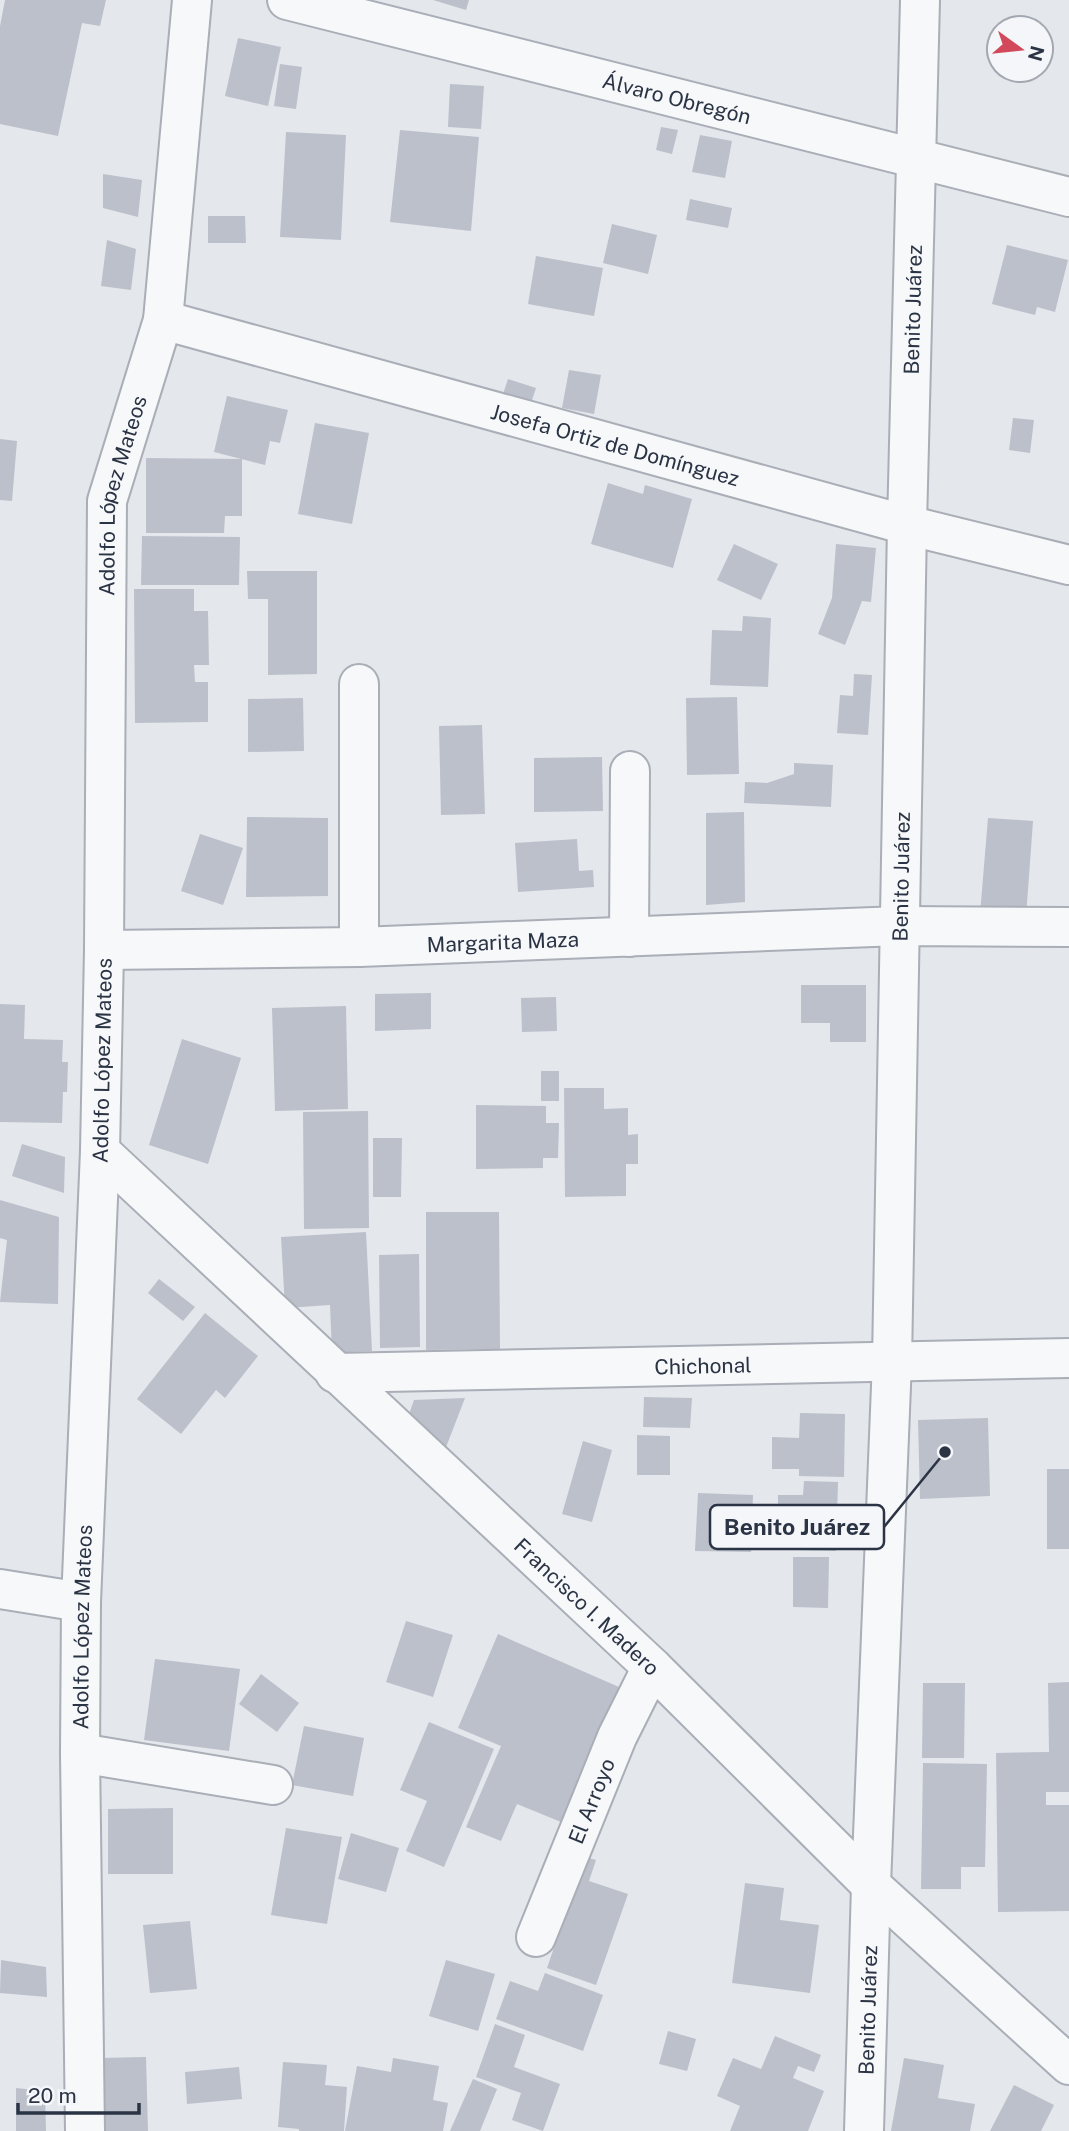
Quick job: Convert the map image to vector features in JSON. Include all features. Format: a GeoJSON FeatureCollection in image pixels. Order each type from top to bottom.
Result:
{"type":"FeatureCollection","features":[{"type":"Feature","properties":{"kind":"street","name":"Adolfo López Mateos"},"geometry":{"type":"LineString","coordinates":[[85,2131],[80,1753],[81,1602],[100,1151],[107,501],[163,320],[192,0]]}},
{"type":"Feature","properties":{"kind":"street","name":"Álvaro Obregón"},"geometry":{"type":"LineString","coordinates":[[287,0],[1069,197]]}},
{"type":"Feature","properties":{"kind":"street","name":"Benito Juárez"},"geometry":{"type":"LineString","coordinates":[[864,2131],[892,1361],[907,525],[920,0]]}},
{"type":"Feature","properties":{"kind":"street","name":"Josefa Ortiz de Domínguez"},"geometry":{"type":"LineString","coordinates":[[163,320],[907,525],[1069,565]]}},
{"type":"Feature","properties":{"kind":"street"},"geometry":{"type":"LineString","coordinates":[[359,684],[359,947]]}},
{"type":"Feature","properties":{"kind":"street"},"geometry":{"type":"LineString","coordinates":[[629,937],[630,771]]}},
{"type":"Feature","properties":{"kind":"street","name":"Margarita Maza"},"geometry":{"type":"LineString","coordinates":[[104,950],[359,947],[900,926],[1069,927]]}},
{"type":"Feature","properties":{"kind":"street","name":"Francisco I. Madero"},"geometry":{"type":"LineString","coordinates":[[100,1151],[652,1667],[872,1885],[1069,2065]]}},
{"type":"Feature","properties":{"kind":"street","name":"Chichonal"},"geometry":{"type":"LineString","coordinates":[[335,1373],[1069,1358]]}},
{"type":"Feature","properties":{"kind":"street"},"geometry":{"type":"LineString","coordinates":[[0,1589],[81,1602]]}},
{"type":"Feature","properties":{"kind":"street","name":"El Arroyo"},"geometry":{"type":"LineString","coordinates":[[536,1937],[617,1737],[652,1667]]}},
{"type":"Feature","properties":{"kind":"street"},"geometry":{"type":"LineString","coordinates":[[80,1753],[273,1785]]}},
{"type":"Feature","properties":{"kind":"street"},"geometry":{"type":"LineString","coordinates":[[1028,2029],[1069,2029]]}},
{"type":"Feature","properties":{"kind":"building"},"geometry":{"type":"Polygon","coordinates":[[[5,0],[106,0],[100,26],[82,23],[58,136],[0,124],[0,26],[5,0]]]}},
{"type":"Feature","properties":{"kind":"building"},"geometry":{"type":"Polygon","coordinates":[[[433,0],[469,0],[466,10],[433,0]]]}},
{"type":"Feature","properties":{"kind":"building"},"geometry":{"type":"Polygon","coordinates":[[[238,38],[281,47],[268,106],[225,96],[238,38]]]}},
{"type":"Feature","properties":{"kind":"building"},"geometry":{"type":"Polygon","coordinates":[[[280,64],[302,67],[296,109],[274,106],[280,64]]]}},
{"type":"Feature","properties":{"kind":"building"},"geometry":{"type":"Polygon","coordinates":[[[450,84],[484,86],[481,129],[448,127],[450,84]]]}},
{"type":"Feature","properties":{"kind":"building"},"geometry":{"type":"Polygon","coordinates":[[[661,127],[678,130],[672,154],[656,150],[661,127]]]}},
{"type":"Feature","properties":{"kind":"building"},"geometry":{"type":"Polygon","coordinates":[[[400,130],[479,137],[471,231],[390,222],[400,130]]]}},
{"type":"Feature","properties":{"kind":"building"},"geometry":{"type":"Polygon","coordinates":[[[286,132],[346,135],[341,240],[280,237],[286,132]]]}},
{"type":"Feature","properties":{"kind":"building"},"geometry":{"type":"Polygon","coordinates":[[[700,135],[732,141],[725,178],[692,172],[700,135]]]}},
{"type":"Feature","properties":{"kind":"building"},"geometry":{"type":"Polygon","coordinates":[[[103,174],[142,180],[138,217],[103,208],[103,174]]]}},
{"type":"Feature","properties":{"kind":"building"},"geometry":{"type":"Polygon","coordinates":[[[690,199],[732,208],[728,228],[686,220],[690,199]]]}},
{"type":"Feature","properties":{"kind":"building"},"geometry":{"type":"Polygon","coordinates":[[[208,216],[245,216],[246,243],[208,243],[208,216]]]}},
{"type":"Feature","properties":{"kind":"building"},"geometry":{"type":"Polygon","coordinates":[[[612,224],[657,235],[648,274],[603,263],[612,224]]]}},
{"type":"Feature","properties":{"kind":"building"},"geometry":{"type":"Polygon","coordinates":[[[107,240],[136,249],[131,290],[101,286],[107,240]]]}},
{"type":"Feature","properties":{"kind":"building"},"geometry":{"type":"Polygon","coordinates":[[[1007,245],[1068,260],[1055,312],[1037,307],[1035,315],[992,304],[1007,245]]]}},
{"type":"Feature","properties":{"kind":"building"},"geometry":{"type":"Polygon","coordinates":[[[536,256],[603,268],[594,316],[528,304],[536,256]]]}},
{"type":"Feature","properties":{"kind":"building"},"geometry":{"type":"Polygon","coordinates":[[[569,370],[601,375],[594,414],[562,408],[569,370]]]}},
{"type":"Feature","properties":{"kind":"building"},"geometry":{"type":"Polygon","coordinates":[[[508,379],[536,388],[530,406],[502,397],[508,379]]]}},
{"type":"Feature","properties":{"kind":"building"},"geometry":{"type":"Polygon","coordinates":[[[227,396],[288,410],[280,443],[270,441],[265,465],[214,452],[227,396]]]}},
{"type":"Feature","properties":{"kind":"building"},"geometry":{"type":"Polygon","coordinates":[[[1013,418],[1034,420],[1030,453],[1009,450],[1013,418]]]}},
{"type":"Feature","properties":{"kind":"building"},"geometry":{"type":"Polygon","coordinates":[[[315,423],[369,433],[352,524],[298,514],[315,423]]]}},
{"type":"Feature","properties":{"kind":"building"},"geometry":{"type":"Polygon","coordinates":[[[0,439],[17,441],[12,501],[0,500],[0,439]]]}},
{"type":"Feature","properties":{"kind":"building"},"geometry":{"type":"Polygon","coordinates":[[[146,458],[242,459],[242,516],[225,516],[224,533],[146,533],[146,458]]]}},
{"type":"Feature","properties":{"kind":"building"},"geometry":{"type":"Polygon","coordinates":[[[608,483],[643,494],[645,485],[692,499],[673,568],[591,544],[608,483]]]}},
{"type":"Feature","properties":{"kind":"building"},"geometry":{"type":"Polygon","coordinates":[[[142,536],[240,537],[239,585],[141,585],[142,536]]]}},
{"type":"Feature","properties":{"kind":"building"},"geometry":{"type":"Polygon","coordinates":[[[734,544],[778,564],[761,600],[717,580],[734,544]]]}},
{"type":"Feature","properties":{"kind":"building"},"geometry":{"type":"Polygon","coordinates":[[[836,544],[876,548],[871,602],[862,601],[845,645],[818,634],[832,598],[836,544]]]}},
{"type":"Feature","properties":{"kind":"building"},"geometry":{"type":"Polygon","coordinates":[[[247,571],[317,571],[317,674],[268,675],[268,599],[248,599],[247,571]]]}},
{"type":"Feature","properties":{"kind":"building"},"geometry":{"type":"Polygon","coordinates":[[[134,589],[194,589],[194,611],[208,611],[209,665],[194,665],[195,682],[208,682],[208,722],[135,723],[134,589]]]}},
{"type":"Feature","properties":{"kind":"building"},"geometry":{"type":"Polygon","coordinates":[[[743,616],[771,618],[768,687],[710,685],[712,630],[742,631],[743,616]]]}},
{"type":"Feature","properties":{"kind":"building"},"geometry":{"type":"Polygon","coordinates":[[[854,674],[872,675],[868,735],[837,733],[840,695],[853,696],[854,674]]]}},
{"type":"Feature","properties":{"kind":"building"},"geometry":{"type":"Polygon","coordinates":[[[737,697],[739,774],[687,775],[686,698],[737,697]]]}},
{"type":"Feature","properties":{"kind":"building"},"geometry":{"type":"Polygon","coordinates":[[[303,698],[304,751],[248,752],[248,699],[303,698]]]}},
{"type":"Feature","properties":{"kind":"building"},"geometry":{"type":"Polygon","coordinates":[[[482,725],[485,814],[441,815],[439,726],[482,725]]]}},
{"type":"Feature","properties":{"kind":"building"},"geometry":{"type":"Polygon","coordinates":[[[602,757],[603,811],[534,812],[534,758],[602,757]]]}},
{"type":"Feature","properties":{"kind":"building"},"geometry":{"type":"Polygon","coordinates":[[[794,763],[833,765],[831,807],[744,803],[745,782],[767,783],[794,774],[794,763]]]}},
{"type":"Feature","properties":{"kind":"building"},"geometry":{"type":"Polygon","coordinates":[[[744,812],[745,902],[706,905],[706,813],[744,812]]]}},
{"type":"Feature","properties":{"kind":"building"},"geometry":{"type":"Polygon","coordinates":[[[247,817],[328,818],[328,896],[246,897],[247,817]]]}},
{"type":"Feature","properties":{"kind":"building"},"geometry":{"type":"Polygon","coordinates":[[[988,818],[1033,821],[1026,917],[980,914],[988,818]]]}},
{"type":"Feature","properties":{"kind":"building"},"geometry":{"type":"Polygon","coordinates":[[[200,834],[243,848],[223,905],[181,891],[200,834]]]}},
{"type":"Feature","properties":{"kind":"building"},"geometry":{"type":"Polygon","coordinates":[[[577,839],[579,871],[593,870],[594,887],[518,892],[515,843],[577,839]]]}},
{"type":"Feature","properties":{"kind":"building"},"geometry":{"type":"Polygon","coordinates":[[[801,985],[866,985],[866,1042],[830,1042],[830,1023],[801,1023],[801,985]]]}},
{"type":"Feature","properties":{"kind":"building"},"geometry":{"type":"Polygon","coordinates":[[[431,993],[431,1029],[375,1031],[375,994],[431,993]]]}},
{"type":"Feature","properties":{"kind":"building"},"geometry":{"type":"Polygon","coordinates":[[[556,997],[557,1031],[522,1032],[521,998],[556,997]]]}},
{"type":"Feature","properties":{"kind":"building"},"geometry":{"type":"Polygon","coordinates":[[[0,1004],[25,1005],[24,1039],[63,1040],[62,1062],[68,1062],[62,1123],[0,1122],[0,1004]]]}},
{"type":"Feature","properties":{"kind":"building"},"geometry":{"type":"Polygon","coordinates":[[[346,1006],[348,1109],[275,1111],[272,1008],[346,1006]]]}},
{"type":"Feature","properties":{"kind":"building"},"geometry":{"type":"Polygon","coordinates":[[[182,1039],[241,1058],[208,1164],[149,1145],[182,1039]]]}},
{"type":"Feature","properties":{"kind":"building"},"geometry":{"type":"Polygon","coordinates":[[[541,1071],[559,1071],[559,1101],[541,1101],[541,1071]]]}},
{"type":"Feature","properties":{"kind":"building"},"geometry":{"type":"Polygon","coordinates":[[[564,1088],[604,1088],[604,1109],[628,1108],[628,1135],[638,1134],[638,1164],[626,1164],[626,1196],[565,1197],[564,1088]]]}},
{"type":"Feature","properties":{"kind":"building"},"geometry":{"type":"Polygon","coordinates":[[[476,1105],[546,1106],[546,1123],[559,1123],[558,1158],[543,1158],[543,1168],[476,1169],[476,1105]]]}},
{"type":"Feature","properties":{"kind":"building"},"geometry":{"type":"Polygon","coordinates":[[[368,1111],[369,1228],[304,1229],[303,1112],[368,1111]]]}},
{"type":"Feature","properties":{"kind":"building"},"geometry":{"type":"Polygon","coordinates":[[[373,1138],[402,1138],[401,1197],[373,1197],[373,1138]]]}},
{"type":"Feature","properties":{"kind":"building"},"geometry":{"type":"Polygon","coordinates":[[[22,1144],[65,1157],[64,1193],[12,1176],[22,1144]]]}},
{"type":"Feature","properties":{"kind":"building"},"geometry":{"type":"Polygon","coordinates":[[[0,1200],[59,1217],[58,1304],[0,1302],[7,1240],[0,1238],[0,1200]]]}},
{"type":"Feature","properties":{"kind":"building"},"geometry":{"type":"Polygon","coordinates":[[[426,1212],[499,1212],[500,1349],[426,1350],[426,1212]]]}},
{"type":"Feature","properties":{"kind":"building"},"geometry":{"type":"Polygon","coordinates":[[[366,1232],[372,1351],[332,1353],[330,1305],[285,1308],[281,1237],[366,1232]]]}},
{"type":"Feature","properties":{"kind":"building"},"geometry":{"type":"Polygon","coordinates":[[[419,1254],[420,1347],[380,1348],[379,1255],[419,1254]]]}},
{"type":"Feature","properties":{"kind":"building"},"geometry":{"type":"Polygon","coordinates":[[[159,1279],[195,1307],[183,1321],[148,1293],[159,1279]]]}},
{"type":"Feature","properties":{"kind":"building"},"geometry":{"type":"Polygon","coordinates":[[[205,1313],[258,1356],[225,1398],[216,1390],[181,1434],[137,1399],[205,1313]]]}},
{"type":"Feature","properties":{"kind":"building"},"geometry":{"type":"Polygon","coordinates":[[[644,1397],[692,1398],[690,1428],[643,1427],[644,1397]]]}},
{"type":"Feature","properties":{"kind":"building"},"geometry":{"type":"Polygon","coordinates":[[[465,1398],[443,1455],[407,1420],[414,1400],[465,1398]]]}},
{"type":"Feature","properties":{"kind":"building"},"geometry":{"type":"Polygon","coordinates":[[[800,1413],[845,1414],[844,1477],[799,1476],[799,1469],[772,1469],[772,1437],[799,1438],[800,1413]]]}},
{"type":"Feature","properties":{"kind":"building"},"geometry":{"type":"Polygon","coordinates":[[[988,1418],[990,1496],[920,1499],[918,1420],[988,1418]]]}},
{"type":"Feature","properties":{"kind":"building"},"geometry":{"type":"Polygon","coordinates":[[[637,1435],[670,1436],[670,1475],[637,1475],[637,1435]]]}},
{"type":"Feature","properties":{"kind":"building"},"geometry":{"type":"Polygon","coordinates":[[[583,1441],[612,1450],[592,1522],[562,1514],[583,1441]]]}},
{"type":"Feature","properties":{"kind":"building"},"geometry":{"type":"Polygon","coordinates":[[[1047,1469],[1069,1469],[1069,1549],[1047,1549],[1047,1469]]]}},
{"type":"Feature","properties":{"kind":"building"},"geometry":{"type":"Polygon","coordinates":[[[804,1481],[838,1482],[836,1551],[798,1550],[798,1528],[778,1528],[778,1495],[803,1495],[804,1481]]]}},
{"type":"Feature","properties":{"kind":"building"},"geometry":{"type":"Polygon","coordinates":[[[698,1493],[753,1495],[751,1552],[695,1551],[698,1493]]]}},
{"type":"Feature","properties":{"kind":"building"},"geometry":{"type":"Polygon","coordinates":[[[793,1557],[829,1557],[828,1608],[793,1607],[793,1557]]]}},
{"type":"Feature","properties":{"kind":"building"},"geometry":{"type":"Polygon","coordinates":[[[406,1621],[453,1635],[433,1697],[386,1682],[406,1621]]]}},
{"type":"Feature","properties":{"kind":"building"},"geometry":{"type":"Polygon","coordinates":[[[498,1634],[619,1687],[561,1822],[517,1804],[501,1841],[466,1827],[501,1746],[458,1728],[498,1634]]]}},
{"type":"Feature","properties":{"kind":"building"},"geometry":{"type":"Polygon","coordinates":[[[155,1659],[240,1669],[229,1751],[144,1740],[155,1659]]]}},
{"type":"Feature","properties":{"kind":"building"},"geometry":{"type":"Polygon","coordinates":[[[261,1674],[299,1703],[277,1732],[239,1704],[261,1674]]]}},
{"type":"Feature","properties":{"kind":"building"},"geometry":{"type":"Polygon","coordinates":[[[1069,1682],[1069,1792],[1046,1792],[1046,1805],[1069,1805],[1069,1911],[998,1912],[996,1753],[1049,1752],[1048,1683],[1069,1682]]]}},
{"type":"Feature","properties":{"kind":"building"},"geometry":{"type":"Polygon","coordinates":[[[923,1683],[965,1683],[964,1758],[922,1758],[923,1683]]]}},
{"type":"Feature","properties":{"kind":"building"},"geometry":{"type":"Polygon","coordinates":[[[429,1722],[494,1749],[444,1867],[406,1851],[427,1801],[400,1790],[429,1722]]]}},
{"type":"Feature","properties":{"kind":"building"},"geometry":{"type":"Polygon","coordinates":[[[304,1726],[364,1738],[353,1796],[292,1785],[304,1726]]]}},
{"type":"Feature","properties":{"kind":"building"},"geometry":{"type":"Polygon","coordinates":[[[923,1763],[987,1764],[985,1867],[961,1867],[961,1889],[921,1889],[923,1763]]]}},
{"type":"Feature","properties":{"kind":"building"},"geometry":{"type":"Polygon","coordinates":[[[173,1808],[173,1874],[108,1874],[108,1809],[173,1808]]]}},
{"type":"Feature","properties":{"kind":"building"},"geometry":{"type":"Polygon","coordinates":[[[286,1828],[342,1837],[327,1924],[271,1915],[286,1828]]]}},
{"type":"Feature","properties":{"kind":"building"},"geometry":{"type":"Polygon","coordinates":[[[351,1833],[399,1848],[386,1892],[338,1879],[351,1833]]]}},
{"type":"Feature","properties":{"kind":"building"},"geometry":{"type":"Polygon","coordinates":[[[585,1857],[596,1860],[589,1881],[628,1894],[596,1985],[547,1968],[585,1857]]]}},
{"type":"Feature","properties":{"kind":"building"},"geometry":{"type":"Polygon","coordinates":[[[745,1883],[784,1888],[780,1920],[819,1925],[810,1993],[732,1983],[745,1883]]]}},
{"type":"Feature","properties":{"kind":"building"},"geometry":{"type":"Polygon","coordinates":[[[190,1921],[197,1989],[150,1993],[143,1925],[190,1921]]]}},
{"type":"Feature","properties":{"kind":"building"},"geometry":{"type":"Polygon","coordinates":[[[1,1960],[46,1967],[47,1997],[0,1993],[1,1960]]]}},
{"type":"Feature","properties":{"kind":"building"},"geometry":{"type":"Polygon","coordinates":[[[446,1960],[495,1974],[478,2031],[429,2016],[446,1960]]]}},
{"type":"Feature","properties":{"kind":"building"},"geometry":{"type":"Polygon","coordinates":[[[545,1973],[603,1995],[583,2051],[496,2019],[510,1981],[538,1991],[545,1973]]]}},
{"type":"Feature","properties":{"kind":"building"},"geometry":{"type":"Polygon","coordinates":[[[495,2024],[525,2035],[514,2067],[560,2084],[543,2131],[512,2120],[521,2093],[476,2077],[495,2024]]]}},
{"type":"Feature","properties":{"kind":"building"},"geometry":{"type":"Polygon","coordinates":[[[668,2031],[696,2039],[687,2071],[659,2064],[668,2031]]]}},
{"type":"Feature","properties":{"kind":"building"},"geometry":{"type":"Polygon","coordinates":[[[775,2036],[821,2055],[814,2072],[798,2066],[793,2078],[824,2091],[808,2131],[730,2131],[740,2106],[717,2096],[733,2058],[761,2069],[775,2036]]]}},
{"type":"Feature","properties":{"kind":"building"},"geometry":{"type":"Polygon","coordinates":[[[146,2057],[148,2131],[100,2131],[98,2058],[146,2057]]]}},
{"type":"Feature","properties":{"kind":"building"},"geometry":{"type":"Polygon","coordinates":[[[393,2058],[439,2066],[433,2100],[448,2103],[443,2131],[345,2131],[357,2066],[391,2072],[393,2058]]]}},
{"type":"Feature","properties":{"kind":"building"},"geometry":{"type":"Polygon","coordinates":[[[904,2058],[944,2065],[938,2098],[975,2104],[970,2131],[891,2131],[904,2058]]]}},
{"type":"Feature","properties":{"kind":"building"},"geometry":{"type":"Polygon","coordinates":[[[283,2062],[327,2065],[325,2085],[347,2087],[344,2131],[299,2131],[278,2127],[283,2062]]]}},
{"type":"Feature","properties":{"kind":"building"},"geometry":{"type":"Polygon","coordinates":[[[239,2067],[242,2099],[187,2104],[185,2072],[239,2067]]]}},
{"type":"Feature","properties":{"kind":"building"},"geometry":{"type":"Polygon","coordinates":[[[473,2079],[497,2089],[480,2131],[450,2131],[473,2079]]]}},
{"type":"Feature","properties":{"kind":"building"},"geometry":{"type":"Polygon","coordinates":[[[1014,2085],[1054,2105],[1041,2131],[990,2131],[1014,2085]]]}},
{"type":"Feature","properties":{"kind":"building"},"geometry":{"type":"Polygon","coordinates":[[[16,2088],[45,2091],[46,2131],[16,2131],[16,2088]]]}},
{"type":"Feature","properties":{"kind":"place","name":"Benito Juárez"},"geometry":{"type":"Point","coordinates":[945,1452]}}]}
